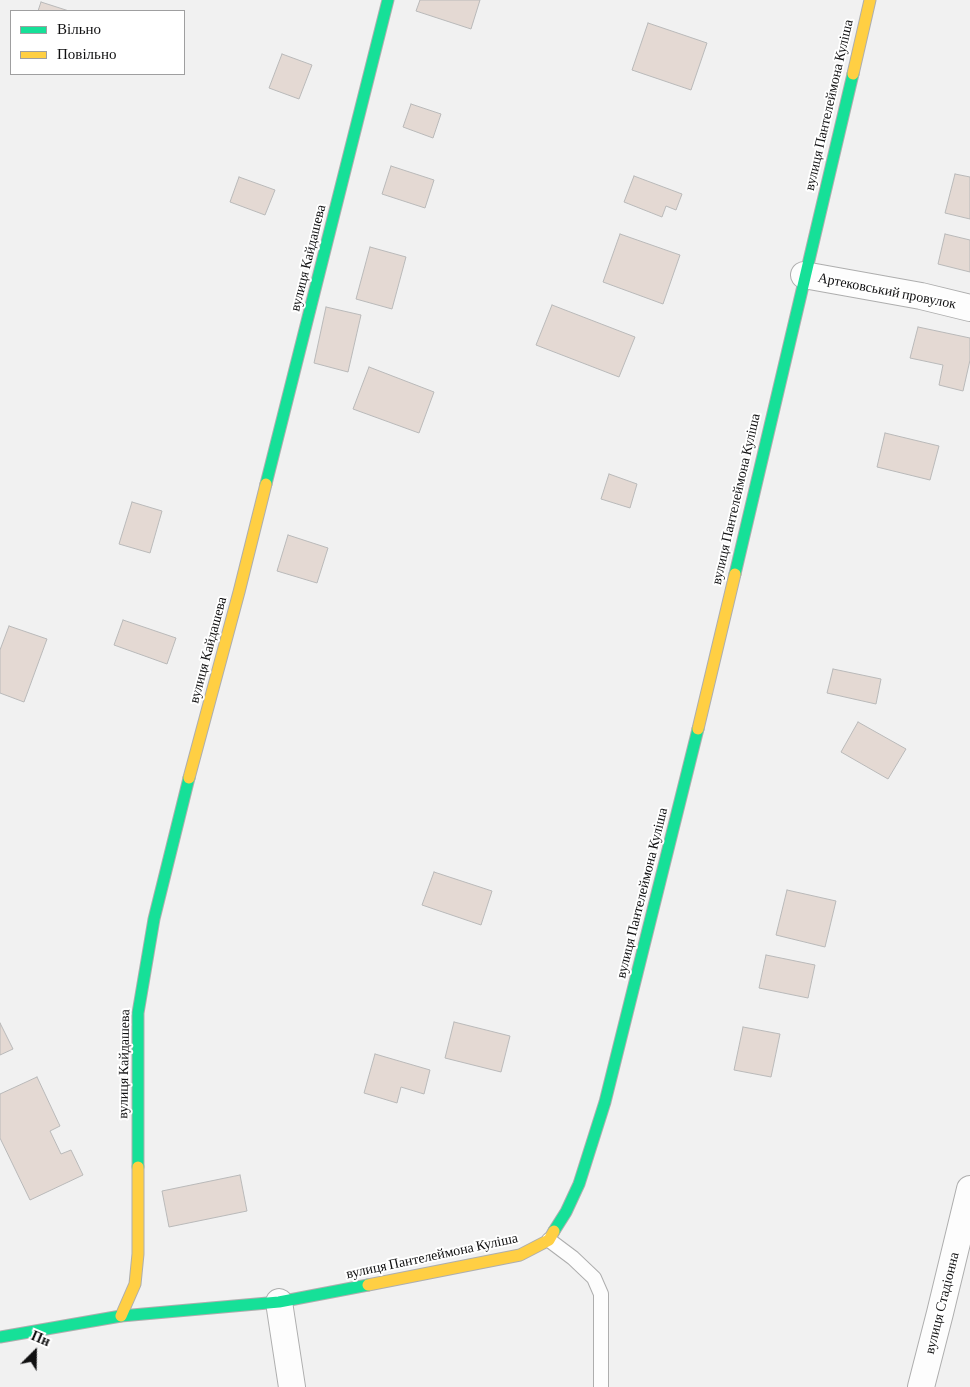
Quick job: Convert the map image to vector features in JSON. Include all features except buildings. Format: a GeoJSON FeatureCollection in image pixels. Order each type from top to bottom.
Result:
{"type":"FeatureCollection","features":[{"type":"Feature","properties":{"kind":"street","name":"вулиця Кайдашева"},"geometry":{"type":"LineString","coordinates":[[121,1316],[134,1284],[138,1254],[138,1013],[154,919],[177,823],[239,592],[388,0]]}},
{"type":"Feature","properties":{"kind":"street","name":"вулиця Пантелеймона Куліша"},"geometry":{"type":"LineString","coordinates":[[0,1337],[121,1316],[279,1302],[520,1255],[549,1240],[566,1212],[579,1184],[605,1102],[702,712],[870,0]]}},
{"type":"Feature","properties":{"kind":"street","name":"Артековський провулок"},"geometry":{"type":"LineString","coordinates":[[804,275],[920,296],[970,308]]}},
{"type":"Feature","properties":{"kind":"street","name":"вулиця Стадіонна"},"geometry":{"type":"LineString","coordinates":[[921,1387],[970,1190]]}},
{"type":"Feature","properties":{"kind":"street"},"geometry":{"type":"LineString","coordinates":[[279,1302],[292,1387]]}},
{"type":"Feature","properties":{"kind":"lane"},"geometry":{"type":"LineString","coordinates":[[549,1240],[574,1258],[594,1278],[602,1294],[601,1387]]}},
{"type":"Feature","properties":{"kind":"traffic: fast"},"geometry":{"type":"LineString","coordinates":[[266,484],[388,0]]}},
{"type":"Feature","properties":{"kind":"traffic: fast"},"geometry":{"type":"LineString","coordinates":[[735,574],[853,74]]}},
{"type":"Feature","properties":{"kind":"traffic: fast"},"geometry":{"type":"LineString","coordinates":[[554,1231],[566,1212],[579,1184],[605,1102],[698,729]]}},
{"type":"Feature","properties":{"kind":"traffic: fast"},"geometry":{"type":"LineString","coordinates":[[138,1167],[138,1013],[154,919],[189,778]]}},
{"type":"Feature","properties":{"kind":"traffic: fast"},"geometry":{"type":"LineString","coordinates":[[0,1337],[121,1316],[279,1302],[368,1285]]}},
{"type":"Feature","properties":{"kind":"traffic: slow"},"geometry":{"type":"LineString","coordinates":[[853,74],[870,0]]}},
{"type":"Feature","properties":{"kind":"traffic: slow"},"geometry":{"type":"LineString","coordinates":[[189,778],[266,484]]}},
{"type":"Feature","properties":{"kind":"traffic: slow"},"geometry":{"type":"LineString","coordinates":[[698,729],[735,574]]}},
{"type":"Feature","properties":{"kind":"traffic: slow"},"geometry":{"type":"LineString","coordinates":[[121,1316],[135,1284],[138,1254],[138,1167]]}},
{"type":"Feature","properties":{"kind":"traffic: slow"},"geometry":{"type":"LineString","coordinates":[[368,1285],[520,1255],[549,1240],[554,1231]]}}]}
